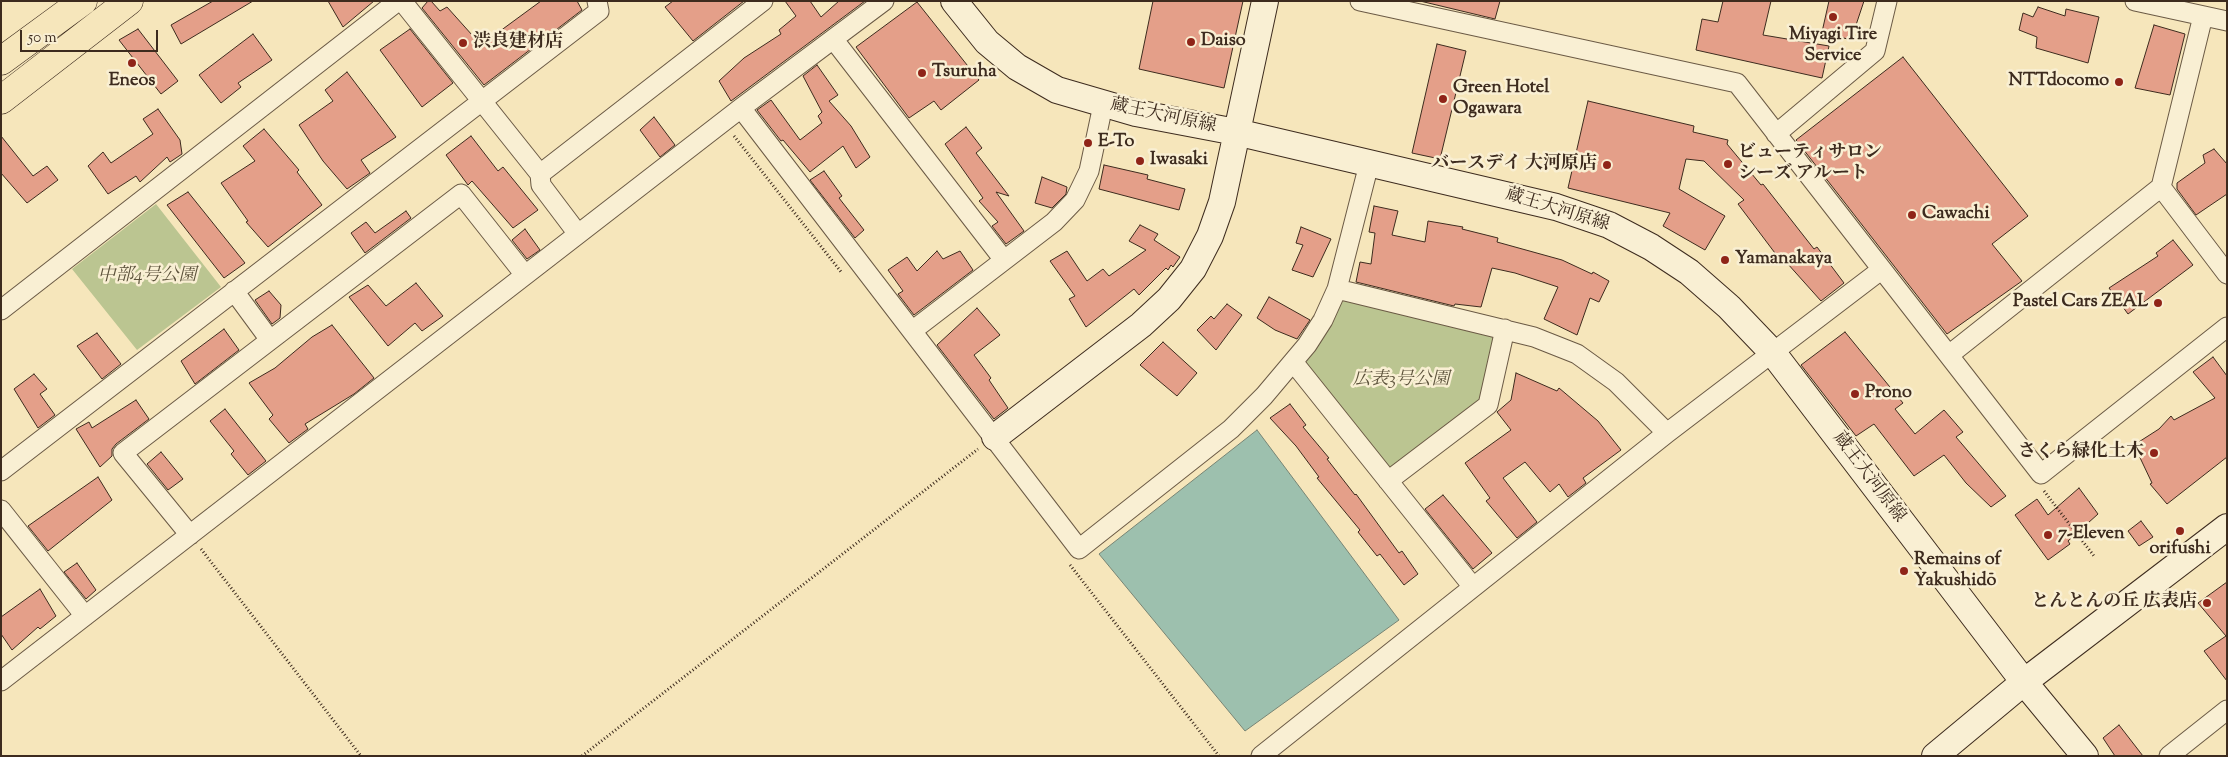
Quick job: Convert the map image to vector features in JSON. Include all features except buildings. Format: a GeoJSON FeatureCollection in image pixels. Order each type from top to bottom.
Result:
{"type":"FeatureCollection","features":[{"type":"Feature","properties":{"kind":"highway"},"geometry":{"type":"LineString","coordinates":[[1,61],[83,1]]}},
{"type":"Feature","properties":{"kind":"highway"},"geometry":{"type":"LineString","coordinates":[[1,100],[129,1]]}},
{"type":"Feature","properties":{"kind":"main road","name":"蔵王大河原線"},"geometry":{"type":"LineString","coordinates":[[954,1],[987,42],[1017,67],[1058,90],[1103,105],[1236,132],[1556,207],[1609,225],[1651,247],[1689,272],[1729,307],[1773,353],[2024,682],[2085,756]]}},
{"type":"Feature","properties":{"kind":"main road"},"geometry":{"type":"LineString","coordinates":[[995,437],[1141,324],[1169,299],[1193,270],[1210,236],[1222,202],[1265,1]]}},
{"type":"Feature","properties":{"kind":"main road"},"geometry":{"type":"LineString","coordinates":[[1935,756],[2024,682],[2227,527]]}},
{"type":"Feature","properties":{"kind":"street"},"geometry":{"type":"LineString","coordinates":[[1,310],[398,1]]}},
{"type":"Feature","properties":{"kind":"street"},"geometry":{"type":"LineString","coordinates":[[402,1],[540,174],[541,186],[578,234]]}},
{"type":"Feature","properties":{"kind":"street"},"geometry":{"type":"LineString","coordinates":[[1,471],[599,11],[597,1]]}},
{"type":"Feature","properties":{"kind":"street"},"geometry":{"type":"LineString","coordinates":[[540,174],[763,1]]}},
{"type":"Feature","properties":{"kind":"street"},"geometry":{"type":"LineString","coordinates":[[1,681],[741,108],[884,1]]}},
{"type":"Feature","properties":{"kind":"street"},"geometry":{"type":"LineString","coordinates":[[1360,1],[1737,83],[2040,474],[2227,327]]}},
{"type":"Feature","properties":{"kind":"street"},"geometry":{"type":"LineString","coordinates":[[1776,134],[1875,51],[1886,1]]}},
{"type":"Feature","properties":{"kind":"street"},"geometry":{"type":"LineString","coordinates":[[2135,1],[2227,21]]}},
{"type":"Feature","properties":{"kind":"street"},"geometry":{"type":"LineString","coordinates":[[1949,355],[2161,187],[2203,16]]}},
{"type":"Feature","properties":{"kind":"street"},"geometry":{"type":"LineString","coordinates":[[834,40],[1004,260]]}},
{"type":"Feature","properties":{"kind":"street"},"geometry":{"type":"LineString","coordinates":[[912,331],[1054,222],[1075,200],[1089,170],[1103,105]]}},
{"type":"Feature","properties":{"kind":"street"},"geometry":{"type":"LineString","coordinates":[[741,108],[1079,549],[1231,429],[1294,362],[1323,320],[1337,289],[1369,164]]}},
{"type":"Feature","properties":{"kind":"street"},"geometry":{"type":"LineString","coordinates":[[2161,187],[2227,274]]}},
{"type":"Feature","properties":{"kind":"street"},"geometry":{"type":"LineString","coordinates":[[190,535],[123,453],[461,194],[525,275]]}},
{"type":"Feature","properties":{"kind":"street"},"geometry":{"type":"LineString","coordinates":[[1261,756],[1667,433],[1881,270]]}},
{"type":"Feature","properties":{"kind":"street"},"geometry":{"type":"LineString","coordinates":[[1337,289],[1505,329],[1534,337],[1577,354],[1616,382],[1667,433]]}},
{"type":"Feature","properties":{"kind":"street"},"geometry":{"type":"LineString","coordinates":[[234,291],[270,340]]}},
{"type":"Feature","properties":{"kind":"street"},"geometry":{"type":"LineString","coordinates":[[1388,481],[1488,405],[1505,329]]}},
{"type":"Feature","properties":{"kind":"street"},"geometry":{"type":"LineString","coordinates":[[1294,362],[1473,587]]}},
{"type":"Feature","properties":{"kind":"street"},"geometry":{"type":"LineString","coordinates":[[1,510],[85,616]]}},
{"type":"Feature","properties":{"kind":"street"},"geometry":{"type":"LineString","coordinates":[[2169,756],[2227,710]]}},
{"type":"Feature","properties":{"kind":"path"},"geometry":{"type":"LineString","coordinates":[[582,756],[995,437]]}},
{"type":"Feature","properties":{"kind":"path"},"geometry":{"type":"LineString","coordinates":[[2040,474],[2043,490],[2094,556]]}},
{"type":"Feature","properties":{"kind":"path"},"geometry":{"type":"LineString","coordinates":[[190,535],[361,756]]}},
{"type":"Feature","properties":{"kind":"path"},"geometry":{"type":"LineString","coordinates":[[1066,559],[1219,756]]}},
{"type":"Feature","properties":{"kind":"green space","name":"中部4号公園"},"geometry":{"type":"Polygon","coordinates":[[[156,204],[221,287],[137,350],[72,269],[156,204]]]}},
{"type":"Feature","properties":{"kind":"green space","name":"広表3号公園"},"geometry":{"type":"Polygon","coordinates":[[[1343,301],[1488,333],[1495,340],[1481,399],[1398,468],[1389,467],[1307,368],[1306,359],[1335,307],[1343,301]]]}},
{"type":"Feature","properties":{"kind":"shaded area"},"geometry":{"type":"Polygon","coordinates":[[[1257,430],[1399,620],[1245,731],[1099,554],[1257,430]]]}},
{"type":"Feature","properties":{"kind":"place","name":"Miyagi Tire Service"},"geometry":{"type":"Point","coordinates":[1833,17]}},
{"type":"Feature","properties":{"kind":"place","name":"Daiso"},"geometry":{"type":"Point","coordinates":[1191,42]}},
{"type":"Feature","properties":{"kind":"place","name":"渋良建材店"},"geometry":{"type":"Point","coordinates":[463,43]}},
{"type":"Feature","properties":{"kind":"place","name":"Eneos"},"geometry":{"type":"Point","coordinates":[132,63]}},
{"type":"Feature","properties":{"kind":"place","name":"Tsuruha"},"geometry":{"type":"Point","coordinates":[922,73]}},
{"type":"Feature","properties":{"kind":"place","name":"NTTdocomo"},"geometry":{"type":"Point","coordinates":[2119,82]}},
{"type":"Feature","properties":{"kind":"place","name":"Green Hotel Ogawara"},"geometry":{"type":"Point","coordinates":[1443,99]}},
{"type":"Feature","properties":{"kind":"place","name":"E-To"},"geometry":{"type":"Point","coordinates":[1088,143]}},
{"type":"Feature","properties":{"kind":"place","name":"Iwasaki"},"geometry":{"type":"Point","coordinates":[1140,161]}},
{"type":"Feature","properties":{"kind":"place","name":"ビューティサロン シーズ アルート"},"geometry":{"type":"Point","coordinates":[1728,164]}},
{"type":"Feature","properties":{"kind":"place","name":"バースデイ 大河原店"},"geometry":{"type":"Point","coordinates":[1607,165]}},
{"type":"Feature","properties":{"kind":"place","name":"Cawachi"},"geometry":{"type":"Point","coordinates":[1912,215]}},
{"type":"Feature","properties":{"kind":"place","name":"Yamanakaya"},"geometry":{"type":"Point","coordinates":[1725,260]}},
{"type":"Feature","properties":{"kind":"place","name":"Pastel Cars ZEAL"},"geometry":{"type":"Point","coordinates":[2158,303]}},
{"type":"Feature","properties":{"kind":"place","name":"Prono"},"geometry":{"type":"Point","coordinates":[1855,394]}},
{"type":"Feature","properties":{"kind":"place","name":"さくら緑化土木"},"geometry":{"type":"Point","coordinates":[2154,453]}},
{"type":"Feature","properties":{"kind":"place","name":"orifushi"},"geometry":{"type":"Point","coordinates":[2180,531]}},
{"type":"Feature","properties":{"kind":"place","name":"7-Eleven"},"geometry":{"type":"Point","coordinates":[2048,535]}},
{"type":"Feature","properties":{"kind":"place","name":"Remains of Yakushidō"},"geometry":{"type":"Point","coordinates":[1904,571]}},
{"type":"Feature","properties":{"kind":"place","name":"とんとんの丘 広表店"},"geometry":{"type":"Point","coordinates":[2207,603]}}]}
